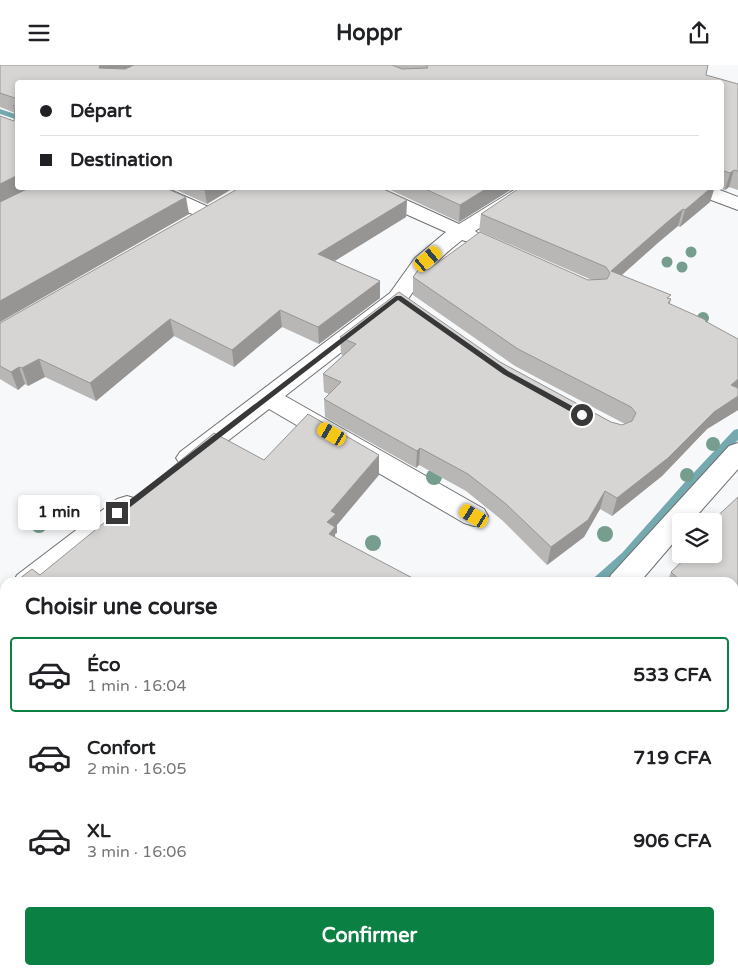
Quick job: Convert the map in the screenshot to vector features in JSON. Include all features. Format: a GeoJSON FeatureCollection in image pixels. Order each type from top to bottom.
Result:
{"type":"FeatureCollection","features":[{"type":"Feature","properties":{"kind":"street"},"geometry":{"type":"LineString","coordinates":[[154,190],[206,214]]}},
{"type":"Feature","properties":{"kind":"street"},"geometry":{"type":"LineString","coordinates":[[368,190],[494,247]]}},
{"type":"Feature","properties":{"kind":"street"},"geometry":{"type":"LineString","coordinates":[[175,469],[268,397],[406,303],[405,284],[428,259],[460,232],[528,190]]}},
{"type":"Feature","properties":{"kind":"street"},"geometry":{"type":"LineString","coordinates":[[702,190],[738,204]]}},
{"type":"Feature","properties":{"kind":"street"},"geometry":{"type":"LineString","coordinates":[[268,397],[474,516]]}},
{"type":"Feature","properties":{"kind":"street"},"geometry":{"type":"LineString","coordinates":[[630,577],[738,452]]}},
{"type":"Feature","properties":{"kind":"street"},"geometry":{"type":"LineString","coordinates":[[35,577],[144,493]]}},
{"type":"Feature","properties":{"kind":"building"},"geometry":{"type":"Polygon","coordinates":[[[0,65],[100,65],[99,68],[125,69],[134,65],[392,65],[402,69],[428,68],[426,65],[708,65],[706,75],[724,80],[15,80],[15,98],[0,93],[0,65]]]}},
{"type":"Feature","properties":{"kind":"building"},"geometry":{"type":"Polygon","coordinates":[[[724,80],[738,84],[738,171],[734,170],[730,173],[724,171],[724,80]]]}},
{"type":"Feature","properties":{"kind":"building"},"geometry":{"type":"Polygon","coordinates":[[[15,108],[15,176],[0,184],[0,116],[14,121],[15,108]]]}},
{"type":"Feature","properties":{"kind":"building"},"geometry":{"type":"Polygon","coordinates":[[[25,190],[170,190],[186,197],[0,301],[0,202],[25,190]]]}},
{"type":"Feature","properties":{"kind":"building"},"geometry":{"type":"Polygon","coordinates":[[[236,190],[385,190],[407,200],[318,254],[380,281],[318,327],[280,310],[232,350],[170,319],[90,383],[39,359],[11,372],[0,366],[0,323],[236,190]]]}},
{"type":"Feature","properties":{"kind":"building"},"geometry":{"type":"Polygon","coordinates":[[[428,190],[484,190],[460,205],[428,190]]]}},
{"type":"Feature","properties":{"kind":"building"},"geometry":{"type":"Polygon","coordinates":[[[517,190],[708,190],[685,210],[683,209],[611,271],[671,295],[667,298],[671,299],[668,303],[706,320],[738,339],[738,379],[731,385],[738,388],[738,396],[714,412],[668,458],[617,498],[605,491],[588,520],[551,547],[506,504],[468,474],[420,448],[417,451],[324,399],[341,382],[323,374],[356,344],[340,337],[399,292],[500,362],[611,422],[622,425],[632,421],[636,413],[631,407],[518,349],[413,277],[421,266],[428,270],[480,232],[588,280],[607,279],[610,273],[606,267],[481,214],[517,190]]]}},
{"type":"Feature","properties":{"kind":"building"},"geometry":{"type":"Polygon","coordinates":[[[308,414],[379,455],[331,511],[336,514],[327,522],[335,527],[329,534],[411,577],[22,577],[32,569],[40,575],[214,433],[264,460],[308,414]]]}},
{"type":"Feature","properties":{"kind":"building"},"geometry":{"type":"Polygon","coordinates":[[[738,497],[738,577],[676,577],[671,572],[680,563],[722,563],[721,513],[738,497]]]}},
{"type":"Feature","properties":{"kind":"waterway"},"geometry":{"type":"LineString","coordinates":[[0,111],[15,117]]}},
{"type":"Feature","properties":{"kind":"waterway"},"geometry":{"type":"LineString","coordinates":[[602,577],[627,557],[689,485],[738,433]]}},
{"type":"Feature","properties":{"kind":"route"},"geometry":{"type":"LineString","coordinates":[[117,513],[398,297],[506,373],[582,415]]}}]}
